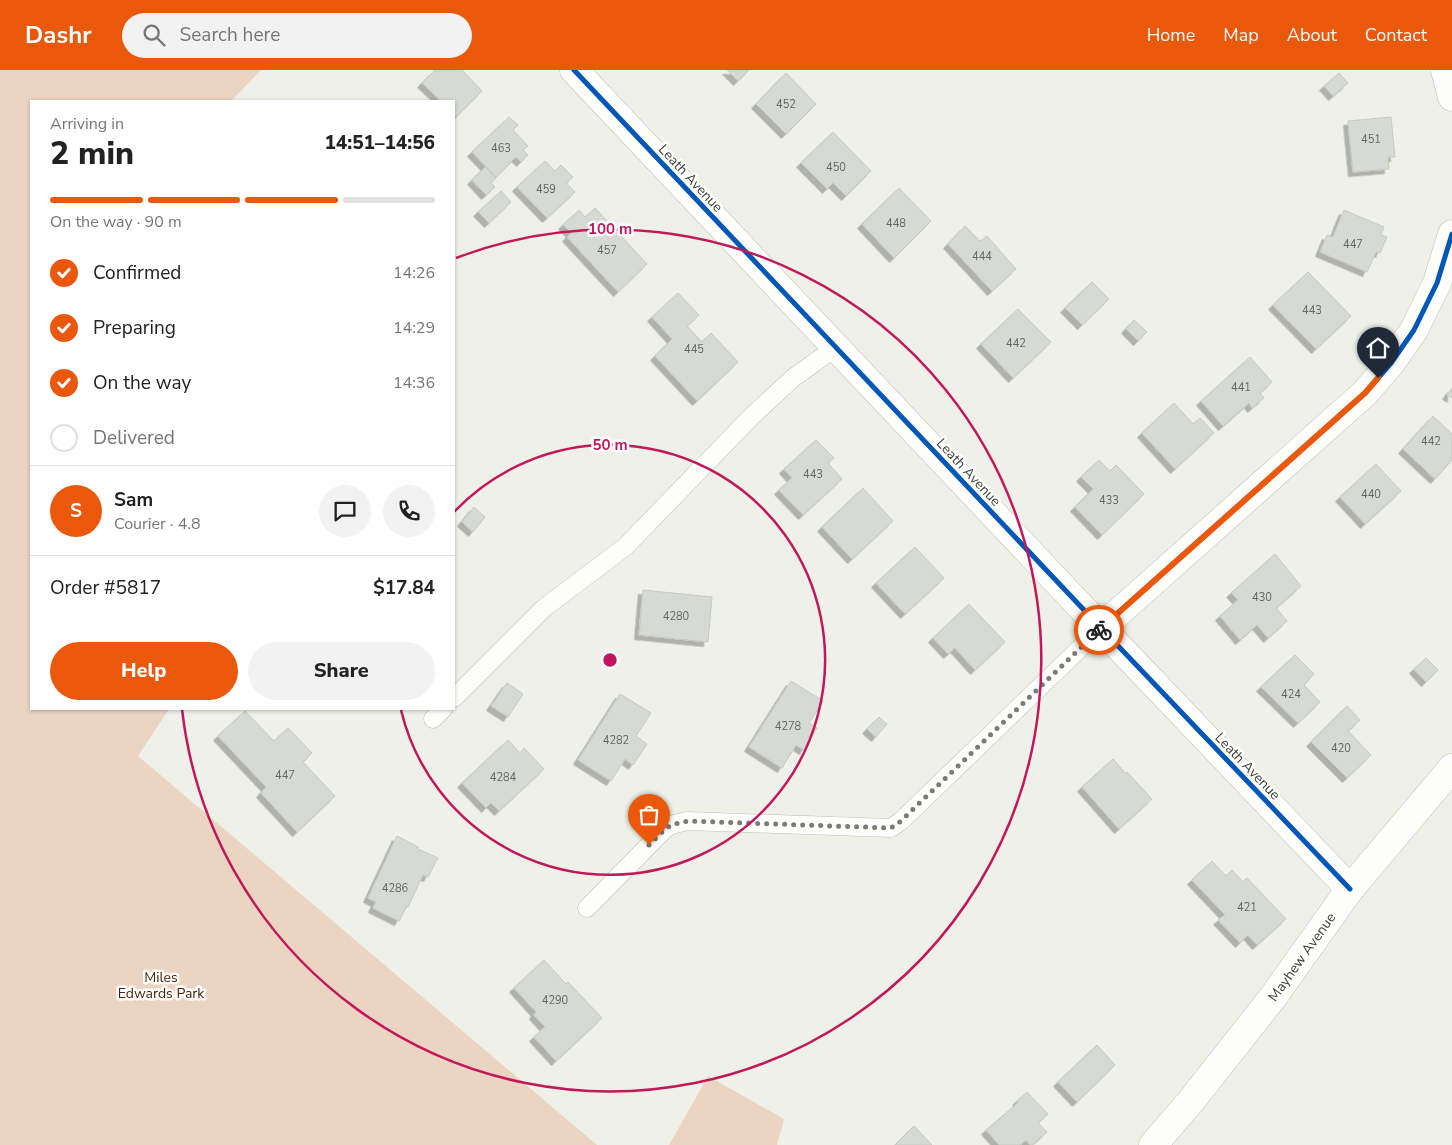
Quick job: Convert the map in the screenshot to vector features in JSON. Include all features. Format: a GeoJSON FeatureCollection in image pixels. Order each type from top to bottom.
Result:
{"type":"FeatureCollection","features":[{"type":"Feature","properties":{"kind":"street","name":"Leath Avenue"},"geometry":{"type":"LineString","coordinates":[[574,70],[1350,889]]}},
{"type":"Feature","properties":{"kind":"street"},"geometry":{"type":"LineString","coordinates":[[1445,70],[1452,97]]}},
{"type":"Feature","properties":{"kind":"street"},"geometry":{"type":"LineString","coordinates":[[1101,628],[1365,393],[1391,363],[1414,330],[1437,283],[1452,234]]}},
{"type":"Feature","properties":{"kind":"street","name":"Mayhew Avenue"},"geometry":{"type":"LineString","coordinates":[[1153,1145],[1273,997],[1350,889],[1452,768]]}},
{"type":"Feature","properties":{"kind":"lane"},"geometry":{"type":"LineString","coordinates":[[455,697],[544,608],[625,547],[752,416],[793,378],[836,347]]}},
{"type":"Feature","properties":{"kind":"lane"},"geometry":{"type":"LineString","coordinates":[[587,908],[671,825],[688,821],[891,828],[901,821],[1101,628]]}},
{"type":"Feature","properties":{"kind":"green space","name":"Miles Edwards Park"},"geometry":{"type":"Polygon","coordinates":[[[0,70],[261,70],[232,100],[30,100],[30,710],[168,710],[138,756],[597,1145],[0,1145],[0,70]]]}},
{"type":"Feature","properties":{"kind":"green space"},"geometry":{"type":"Polygon","coordinates":[[[708,1076],[784,1119],[777,1145],[669,1145],[708,1076]]]}},
{"type":"Feature","properties":{"kind":"building"},"geometry":{"type":"Polygon","coordinates":[[[435,70],[462,70],[482,91],[456,117],[455,100],[440,100],[422,83],[435,70]]]}},
{"type":"Feature","properties":{"kind":"building"},"geometry":{"type":"Polygon","coordinates":[[[727,70],[749,70],[738,81],[727,70]]]}},
{"type":"Feature","properties":{"kind":"building"},"geometry":{"type":"Polygon","coordinates":[[[786,73],[816,104],[786,134],[756,104],[786,73]]]}},
{"type":"Feature","properties":{"kind":"building"},"geometry":{"type":"Polygon","coordinates":[[[1339,73],[1348,83],[1333,96],[1324,86],[1339,73]]]}},
{"type":"Feature","properties":{"kind":"building"},"geometry":{"type":"Polygon","coordinates":[[[509,117],[518,125],[513,130],[528,146],[523,150],[528,155],[521,162],[516,157],[496,177],[472,152],[509,117]]]}},
{"type":"Feature","properties":{"kind":"building"},"geometry":{"type":"Polygon","coordinates":[[[1391,117],[1395,157],[1388,157],[1389,169],[1353,172],[1348,121],[1391,117]]]}},
{"type":"Feature","properties":{"kind":"building"},"geometry":{"type":"Polygon","coordinates":[[[833,132],[871,171],[846,196],[833,183],[827,189],[801,163],[833,132]]]}},
{"type":"Feature","properties":{"kind":"building"},"geometry":{"type":"Polygon","coordinates":[[[545,161],[555,171],[561,165],[573,177],[566,183],[575,192],[547,218],[517,187],[545,161]]]}},
{"type":"Feature","properties":{"kind":"building"},"geometry":{"type":"Polygon","coordinates":[[[485,167],[496,178],[491,183],[495,187],[486,195],[472,180],[485,167]]]}},
{"type":"Feature","properties":{"kind":"building"},"geometry":{"type":"Polygon","coordinates":[[[899,188],[931,221],[894,258],[862,224],[899,188]]]}},
{"type":"Feature","properties":{"kind":"building"},"geometry":{"type":"Polygon","coordinates":[[[501,191],[511,202],[489,223],[478,212],[501,191]]]}},
{"type":"Feature","properties":{"kind":"building"},"geometry":{"type":"Polygon","coordinates":[[[595,208],[647,264],[618,292],[567,237],[571,233],[563,225],[579,210],[585,217],[595,208]]]}},
{"type":"Feature","properties":{"kind":"building"},"geometry":{"type":"Polygon","coordinates":[[[1344,210],[1384,227],[1381,235],[1387,237],[1380,253],[1376,252],[1367,272],[1320,252],[1327,235],[1333,237],[1344,210]]]}},
{"type":"Feature","properties":{"kind":"building"},"geometry":{"type":"Polygon","coordinates":[[[965,226],[980,241],[987,236],[1016,269],[992,291],[948,244],[965,226]]]}},
{"type":"Feature","properties":{"kind":"building"},"geometry":{"type":"Polygon","coordinates":[[[1308,272],[1351,316],[1316,349],[1273,305],[1308,272]]]}},
{"type":"Feature","properties":{"kind":"building"},"geometry":{"type":"Polygon","coordinates":[[[1092,282],[1109,299],[1082,325],[1065,308],[1092,282]]]}},
{"type":"Feature","properties":{"kind":"building"},"geometry":{"type":"Polygon","coordinates":[[[678,293],[699,315],[687,326],[702,342],[711,333],[738,362],[697,401],[655,356],[672,339],[652,317],[678,293]]]}},
{"type":"Feature","properties":{"kind":"building"},"geometry":{"type":"Polygon","coordinates":[[[1018,309],[1051,342],[1013,378],[981,344],[1018,309]]]}},
{"type":"Feature","properties":{"kind":"building"},"geometry":{"type":"Polygon","coordinates":[[[1134,320],[1147,332],[1138,341],[1126,329],[1134,320]]]}},
{"type":"Feature","properties":{"kind":"building"},"geometry":{"type":"Polygon","coordinates":[[[1250,357],[1272,382],[1260,393],[1264,398],[1252,408],[1249,403],[1223,426],[1201,401],[1250,357]]]}},
{"type":"Feature","properties":{"kind":"building"},"geometry":{"type":"Polygon","coordinates":[[[1452,388],[1452,398],[1447,395],[1452,388]]]}},
{"type":"Feature","properties":{"kind":"building"},"geometry":{"type":"Polygon","coordinates":[[[1174,403],[1193,424],[1200,418],[1214,433],[1175,469],[1142,433],[1174,403]]]}},
{"type":"Feature","properties":{"kind":"building"},"geometry":{"type":"Polygon","coordinates":[[[1433,416],[1452,434],[1452,460],[1435,479],[1403,449],[1433,416]]]}},
{"type":"Feature","properties":{"kind":"building"},"geometry":{"type":"Polygon","coordinates":[[[816,440],[834,458],[828,463],[842,479],[803,515],[779,490],[792,478],[784,469],[816,440]]]}},
{"type":"Feature","properties":{"kind":"building"},"geometry":{"type":"Polygon","coordinates":[[[1099,460],[1110,471],[1116,465],[1144,494],[1102,535],[1075,507],[1093,489],[1081,477],[1099,460]]]}},
{"type":"Feature","properties":{"kind":"building"},"geometry":{"type":"Polygon","coordinates":[[[1376,464],[1401,491],[1365,524],[1340,497],[1376,464]]]}},
{"type":"Feature","properties":{"kind":"building"},"geometry":{"type":"Polygon","coordinates":[[[863,488],[893,521],[852,559],[822,527],[863,488]]]}},
{"type":"Feature","properties":{"kind":"building"},"geometry":{"type":"Polygon","coordinates":[[[474,507],[485,517],[473,532],[462,522],[474,507]]]}},
{"type":"Feature","properties":{"kind":"building"},"geometry":{"type":"Polygon","coordinates":[[[915,547],[944,578],[905,614],[876,583],[915,547]]]}},
{"type":"Feature","properties":{"kind":"building"},"geometry":{"type":"Polygon","coordinates":[[[1275,554],[1301,586],[1276,608],[1287,621],[1268,638],[1257,625],[1240,640],[1220,616],[1238,600],[1231,593],[1275,554]]]}},
{"type":"Feature","properties":{"kind":"building"},"geometry":{"type":"Polygon","coordinates":[[[643,590],[712,597],[708,642],[639,635],[643,590]]]}},
{"type":"Feature","properties":{"kind":"building"},"geometry":{"type":"Polygon","coordinates":[[[969,604],[1005,642],[975,670],[955,648],[948,654],[933,638],[969,604]]]}},
{"type":"Feature","properties":{"kind":"building"},"geometry":{"type":"Polygon","coordinates":[[[1295,655],[1314,674],[1304,685],[1320,702],[1298,723],[1261,687],[1295,655]]]}},
{"type":"Feature","properties":{"kind":"building"},"geometry":{"type":"Polygon","coordinates":[[[1426,658],[1438,670],[1426,682],[1414,669],[1426,658]]]}},
{"type":"Feature","properties":{"kind":"building"},"geometry":{"type":"Polygon","coordinates":[[[791,681],[823,701],[809,723],[817,728],[804,750],[796,745],[782,768],[749,747],[791,681]]]}},
{"type":"Feature","properties":{"kind":"building"},"geometry":{"type":"Polygon","coordinates":[[[507,683],[523,694],[508,717],[491,706],[507,683]]]}},
{"type":"Feature","properties":{"kind":"building"},"geometry":{"type":"Polygon","coordinates":[[[620,694],[651,713],[636,736],[647,744],[633,765],[625,759],[611,781],[578,760],[620,694]]]}},
{"type":"Feature","properties":{"kind":"building"},"geometry":{"type":"Polygon","coordinates":[[[1347,706],[1360,720],[1348,731],[1371,755],[1347,778],[1311,742],[1347,706]]]}},
{"type":"Feature","properties":{"kind":"building"},"geometry":{"type":"Polygon","coordinates":[[[245,711],[274,741],[288,728],[312,753],[303,762],[335,796],[297,832],[261,793],[266,787],[218,736],[245,711]]]}},
{"type":"Feature","properties":{"kind":"building"},"geometry":{"type":"Polygon","coordinates":[[[879,717],[887,724],[876,737],[867,729],[879,717]]]}},
{"type":"Feature","properties":{"kind":"building"},"geometry":{"type":"Polygon","coordinates":[[[508,740],[520,753],[524,748],[544,769],[499,811],[491,803],[486,808],[462,783],[508,740]]]}},
{"type":"Feature","properties":{"kind":"building"},"geometry":{"type":"Polygon","coordinates":[[[1113,759],[1152,799],[1119,829],[1082,787],[1113,759]]]}},
{"type":"Feature","properties":{"kind":"building"},"geometry":{"type":"Polygon","coordinates":[[[397,836],[418,847],[418,849],[438,858],[428,877],[423,875],[408,907],[399,921],[373,908],[376,902],[368,898],[397,836]]]}},
{"type":"Feature","properties":{"kind":"building"},"geometry":{"type":"Polygon","coordinates":[[[1212,861],[1226,876],[1232,870],[1243,882],[1247,878],[1286,919],[1257,945],[1248,935],[1240,943],[1218,920],[1225,915],[1192,880],[1212,861]]]}},
{"type":"Feature","properties":{"kind":"building"},"geometry":{"type":"Polygon","coordinates":[[[544,960],[602,1018],[556,1061],[534,1037],[545,1027],[534,1015],[536,1012],[514,988],[544,960]]]}},
{"type":"Feature","properties":{"kind":"building"},"geometry":{"type":"Polygon","coordinates":[[[1097,1045],[1115,1065],[1077,1102],[1058,1082],[1097,1045]]]}},
{"type":"Feature","properties":{"kind":"building"},"geometry":{"type":"Polygon","coordinates":[[[1027,1092],[1048,1114],[1038,1123],[1047,1132],[1032,1145],[1026,1140],[1020,1145],[999,1145],[986,1130],[1019,1102],[1017,1101],[1027,1092]]]}},
{"type":"Feature","properties":{"kind":"building"},"geometry":{"type":"Polygon","coordinates":[[[914,1126],[932,1145],[895,1145],[914,1126]]]}},
{"type":"Feature","properties":{"kind":"cycle path"},"geometry":{"type":"LineString","coordinates":[[574,70],[1350,889]]}},
{"type":"Feature","properties":{"kind":"cycle path"},"geometry":{"type":"LineString","coordinates":[[1101,628],[1365,393],[1391,363],[1414,330],[1437,283],[1452,234]]}},
{"type":"Feature","properties":{"kind":"way so far"},"geometry":{"type":"LineString","coordinates":[[649,845],[671,825],[688,821],[891,828],[901,821],[1099,630]]}},
{"type":"Feature","properties":{"kind":"route"},"geometry":{"type":"LineString","coordinates":[[1099,630],[1365,393],[1378,378]]}}]}
